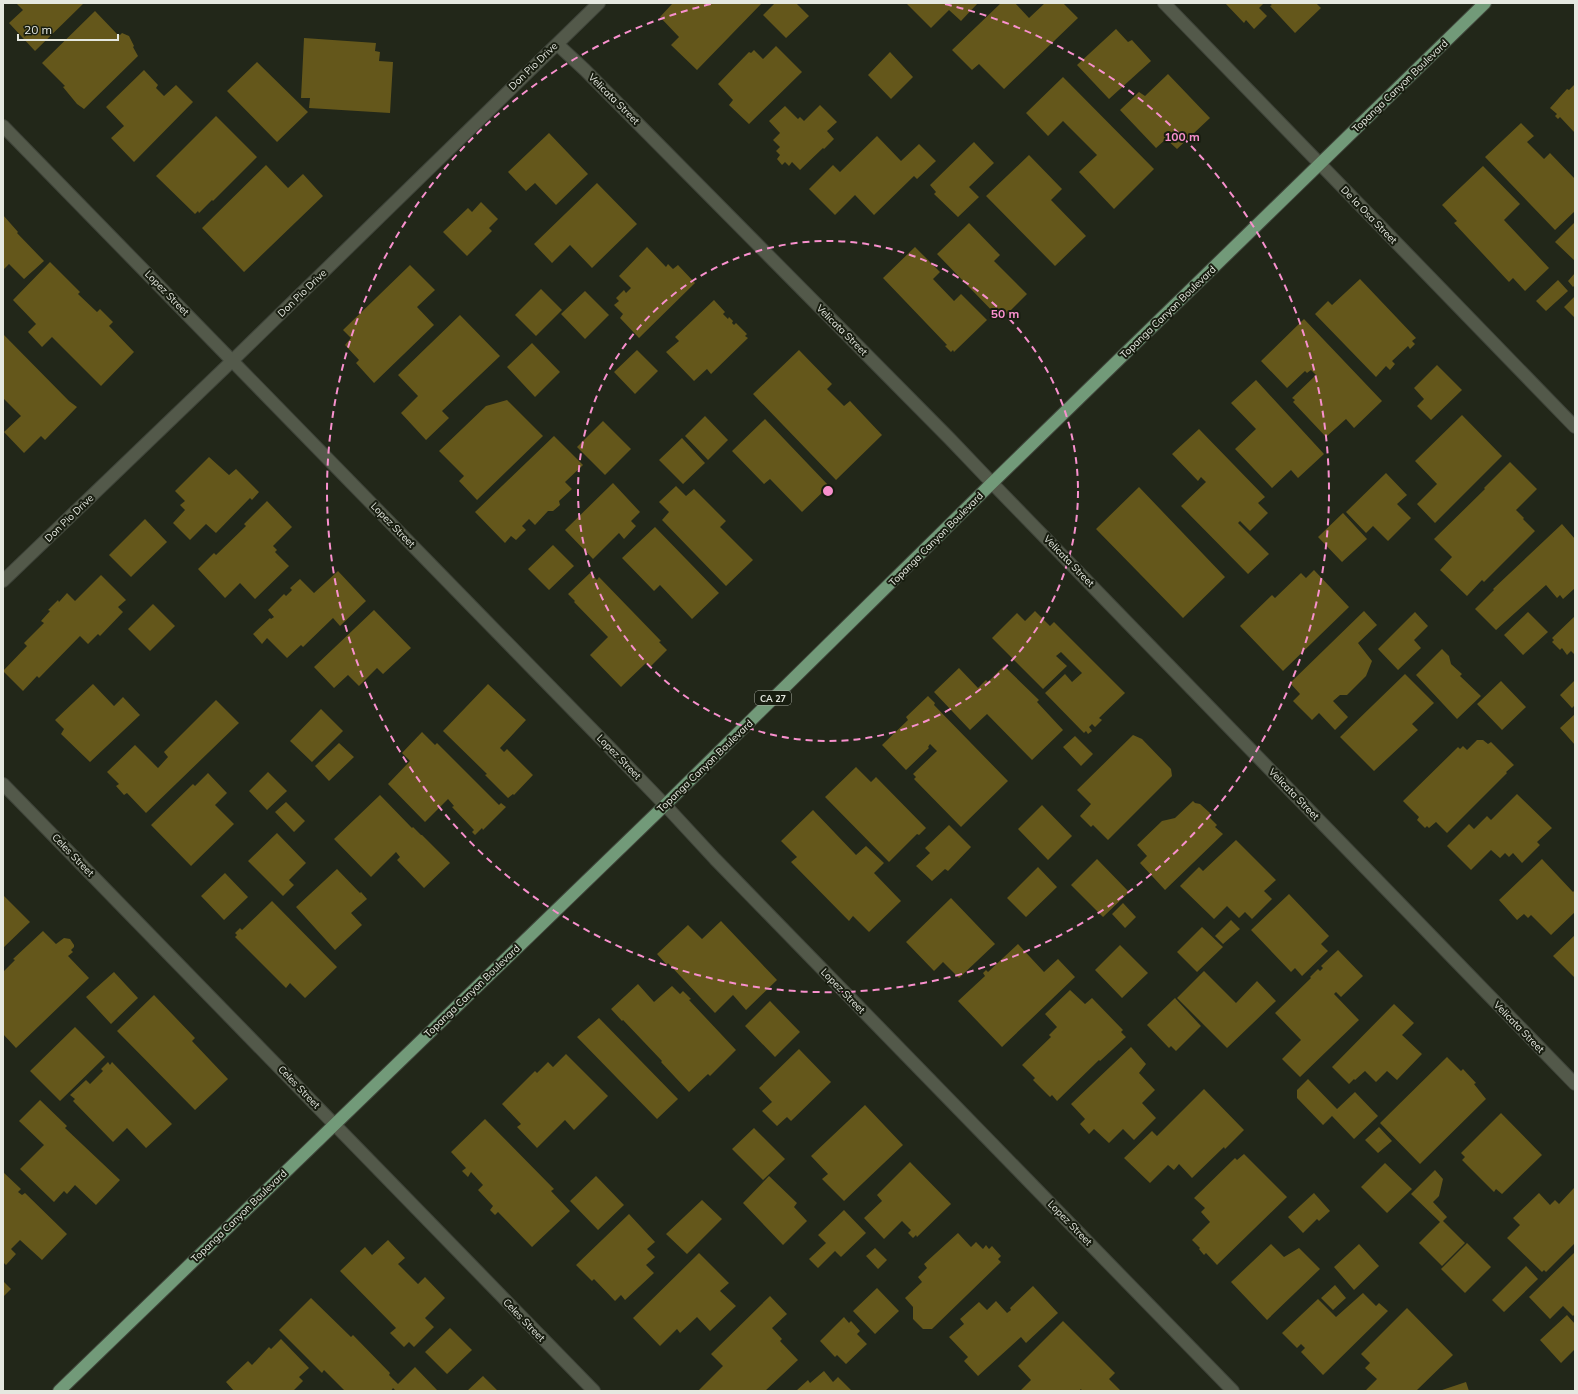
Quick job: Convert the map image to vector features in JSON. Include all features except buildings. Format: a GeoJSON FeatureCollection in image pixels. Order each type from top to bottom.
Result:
{"type":"FeatureCollection","features":[{"type":"Feature","properties":{"kind":"main road","name":"Topanga Canyon Boulevard"},"geometry":{"type":"LineString","coordinates":[[59,1391],[334,1123],[665,805],[992,483],[1485,3]]}},
{"type":"Feature","properties":{"kind":"street","name":"Don Pio Drive"},"geometry":{"type":"LineString","coordinates":[[3,581],[232,361],[599,3]]}},
{"type":"Feature","properties":{"kind":"street","name":"De la Osa Street"},"geometry":{"type":"LineString","coordinates":[[1164,3],[1575,428]]}},
{"type":"Feature","properties":{"kind":"street","name":"Velicata Street"},"geometry":{"type":"LineString","coordinates":[[557,44],[585,70],[950,439],[1575,1084]]}},
{"type":"Feature","properties":{"kind":"street","name":"Lopez Street"},"geometry":{"type":"LineString","coordinates":[[3,126],[665,805],[715,860],[1233,1391]]}},
{"type":"Feature","properties":{"kind":"street","name":"Celes Street"},"geometry":{"type":"LineString","coordinates":[[3,784],[594,1391]]}}]}
